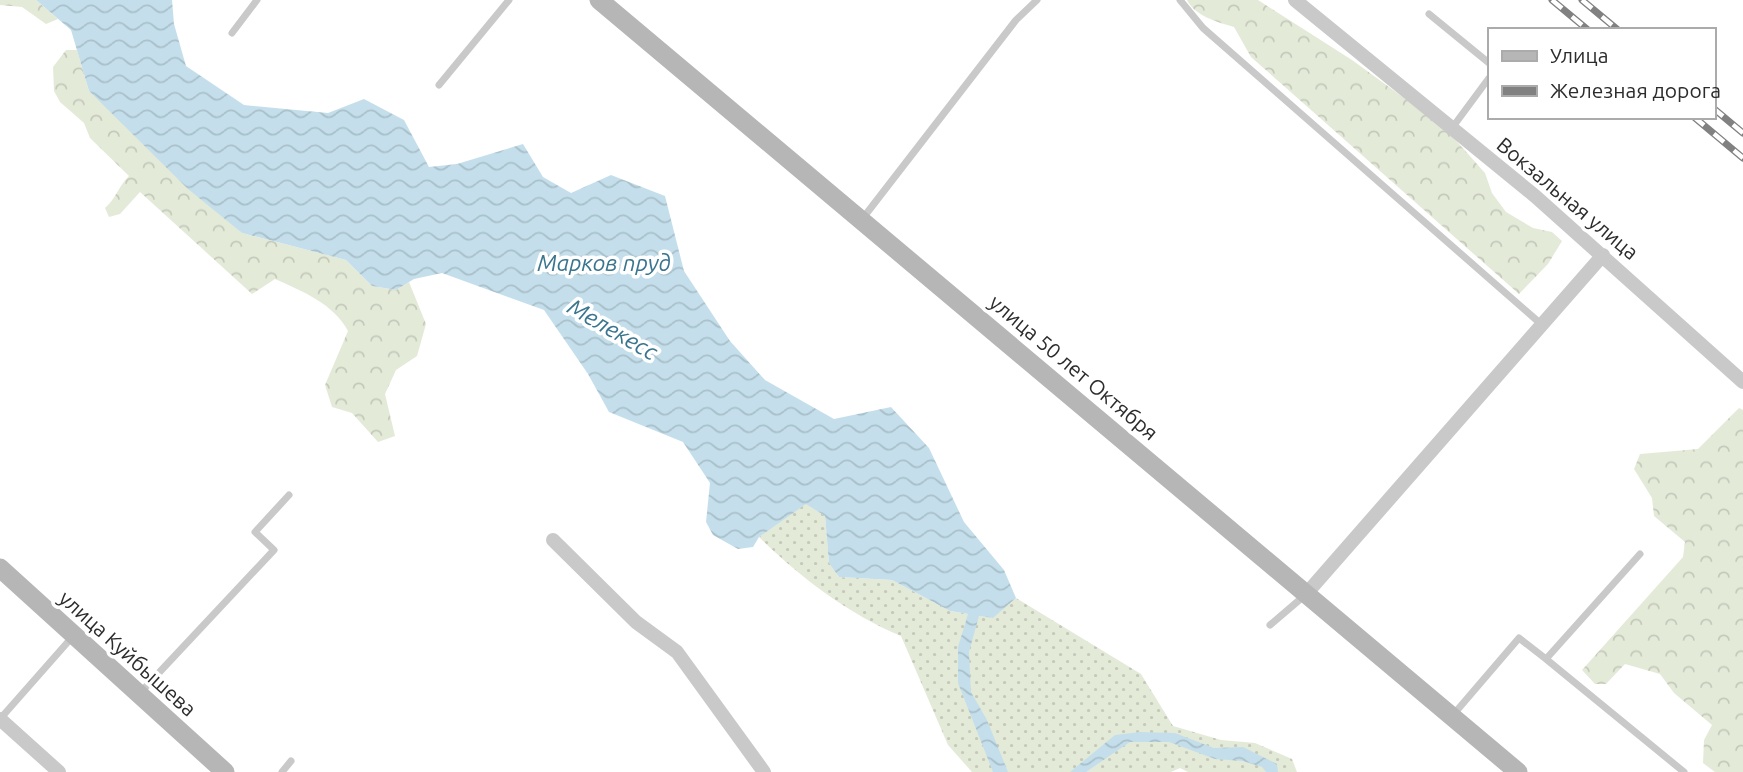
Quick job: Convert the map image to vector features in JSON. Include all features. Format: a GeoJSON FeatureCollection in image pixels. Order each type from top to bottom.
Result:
{"type":"FeatureCollection","features":[{"type":"Feature","properties":{"kind":"main road","name":"улица 50 лет Октября"},"geometry":{"type":"LineString","coordinates":[[599,0],[1307,593],[1452,716],[1508,769]]}},
{"type":"Feature","properties":{"kind":"main road","name":"улица Куйбышева"},"geometry":{"type":"LineString","coordinates":[[0,568],[225,772]]}},
{"type":"Feature","properties":{"kind":"street","name":"Вокзальная улица"},"geometry":{"type":"LineString","coordinates":[[1294,0],[1603,255],[1743,382]]}},
{"type":"Feature","properties":{"kind":"street"},"geometry":{"type":"LineString","coordinates":[[1307,593],[1603,255]]}},
{"type":"Feature","properties":{"kind":"street"},"geometry":{"type":"LineString","coordinates":[[553,540],[636,622],[677,652],[764,772]]}},
{"type":"Feature","properties":{"kind":"street"},"geometry":{"type":"LineString","coordinates":[[0,719],[59,772]]}},
{"type":"Feature","properties":{"kind":"lane"},"geometry":{"type":"LineString","coordinates":[[232,33],[257,0]]}},
{"type":"Feature","properties":{"kind":"lane"},"geometry":{"type":"LineString","coordinates":[[439,85],[509,0]]}},
{"type":"Feature","properties":{"kind":"lane"},"geometry":{"type":"LineString","coordinates":[[861,220],[1016,20],[1037,0]]}},
{"type":"Feature","properties":{"kind":"lane"},"geometry":{"type":"LineString","coordinates":[[1180,0],[1203,28],[1541,324]]}},
{"type":"Feature","properties":{"kind":"lane"},"geometry":{"type":"LineString","coordinates":[[1429,14],[1488,62]]}},
{"type":"Feature","properties":{"kind":"lane"},"geometry":{"type":"LineString","coordinates":[[1452,128],[1488,79]]}},
{"type":"Feature","properties":{"kind":"lane"},"geometry":{"type":"LineString","coordinates":[[139,694],[274,550],[255,532],[289,495]]}},
{"type":"Feature","properties":{"kind":"lane"},"geometry":{"type":"LineString","coordinates":[[1546,659],[1640,554]]}},
{"type":"Feature","properties":{"kind":"lane"},"geometry":{"type":"LineString","coordinates":[[1270,625],[1307,593]]}},
{"type":"Feature","properties":{"kind":"lane"},"geometry":{"type":"LineString","coordinates":[[0,719],[74,635]]}},
{"type":"Feature","properties":{"kind":"lane"},"geometry":{"type":"LineString","coordinates":[[1452,716],[1519,638],[1684,772]]}},
{"type":"Feature","properties":{"kind":"lane"},"geometry":{"type":"LineString","coordinates":[[282,772],[291,761]]}},
{"type":"Feature","properties":{"kind":"green space"},"geometry":{"type":"Polygon","coordinates":[[[0,0],[36,0],[58,19],[46,24],[22,7],[0,5],[0,0]]]}},
{"type":"Feature","properties":{"kind":"green space"},"geometry":{"type":"Polygon","coordinates":[[[1187,0],[1258,0],[1352,60],[1444,127],[1485,173],[1492,193],[1506,212],[1533,228],[1552,232],[1562,241],[1548,264],[1519,294],[1251,57],[1234,27],[1201,14],[1187,0]]]}},
{"type":"Feature","properties":{"kind":"green space"},"geometry":{"type":"Polygon","coordinates":[[[66,50],[77,50],[89,91],[242,233],[346,260],[372,286],[396,290],[409,282],[426,324],[417,356],[396,370],[385,394],[395,436],[378,442],[352,413],[332,407],[325,385],[348,331],[326,306],[275,279],[252,294],[140,192],[120,214],[109,217],[105,208],[129,176],[90,138],[84,123],[60,102],[54,91],[53,67],[66,50]]]}},
{"type":"Feature","properties":{"kind":"green space"},"geometry":{"type":"Polygon","coordinates":[[[1739,408],[1743,410],[1743,772],[1715,772],[1703,763],[1704,740],[1712,725],[1674,693],[1660,674],[1625,664],[1606,684],[1595,684],[1582,670],[1683,557],[1685,542],[1654,516],[1652,498],[1634,469],[1640,454],[1698,449],[1739,408]]]}},
{"type":"Feature","properties":{"kind":"green space"},"geometry":{"type":"Polygon","coordinates":[[[806,503],[825,516],[829,562],[839,577],[892,580],[950,611],[992,618],[1016,598],[1141,674],[1173,726],[1221,740],[1255,743],[1292,759],[1297,772],[1188,772],[1180,768],[1171,772],[972,772],[948,745],[901,636],[843,605],[791,567],[759,537],[806,503]]]}},
{"type":"Feature","properties":{"kind":"water","name":"Марков пруд"},"geometry":{"type":"Polygon","coordinates":[[[36,0],[172,0],[174,24],[186,66],[244,105],[328,113],[364,99],[404,120],[429,167],[457,164],[523,144],[543,177],[571,193],[611,175],[665,196],[684,271],[730,341],[765,380],[834,419],[891,407],[929,448],[964,522],[1004,570],[1016,598],[993,618],[979,616],[969,652],[971,692],[987,720],[1008,772],[993,772],[958,683],[958,647],[968,614],[950,611],[892,580],[839,577],[829,563],[825,516],[806,504],[759,537],[753,547],[738,549],[713,535],[706,522],[710,483],[683,442],[609,412],[588,374],[544,310],[442,273],[414,279],[396,290],[372,286],[346,260],[242,233],[188,189],[89,91],[71,30],[36,0]]]}},
{"type":"Feature","properties":{"kind":"water"},"geometry":{"type":"Polygon","coordinates":[[[1140,732],[1175,733],[1214,748],[1243,747],[1277,764],[1278,772],[1266,772],[1262,767],[1243,761],[1215,759],[1169,742],[1130,742],[1086,772],[1070,772],[1115,735],[1140,732]]]}},
{"type":"Feature","properties":{"kind":"railway"},"geometry":{"type":"LineString","coordinates":[[1552,0],[1586,28]]}},
{"type":"Feature","properties":{"kind":"railway"},"geometry":{"type":"LineString","coordinates":[[1582,0],[1616,28]]}},
{"type":"Feature","properties":{"kind":"railway"},"geometry":{"type":"LineString","coordinates":[[1715,110],[1743,133]]}},
{"type":"Feature","properties":{"kind":"railway"},"geometry":{"type":"LineString","coordinates":[[1696,119],[1743,158]]}},
{"type":"Feature","properties":{"kind":"water label","name":"Мелекесс"},"geometry":{"type":"Point","coordinates":[613,329]}}]}
